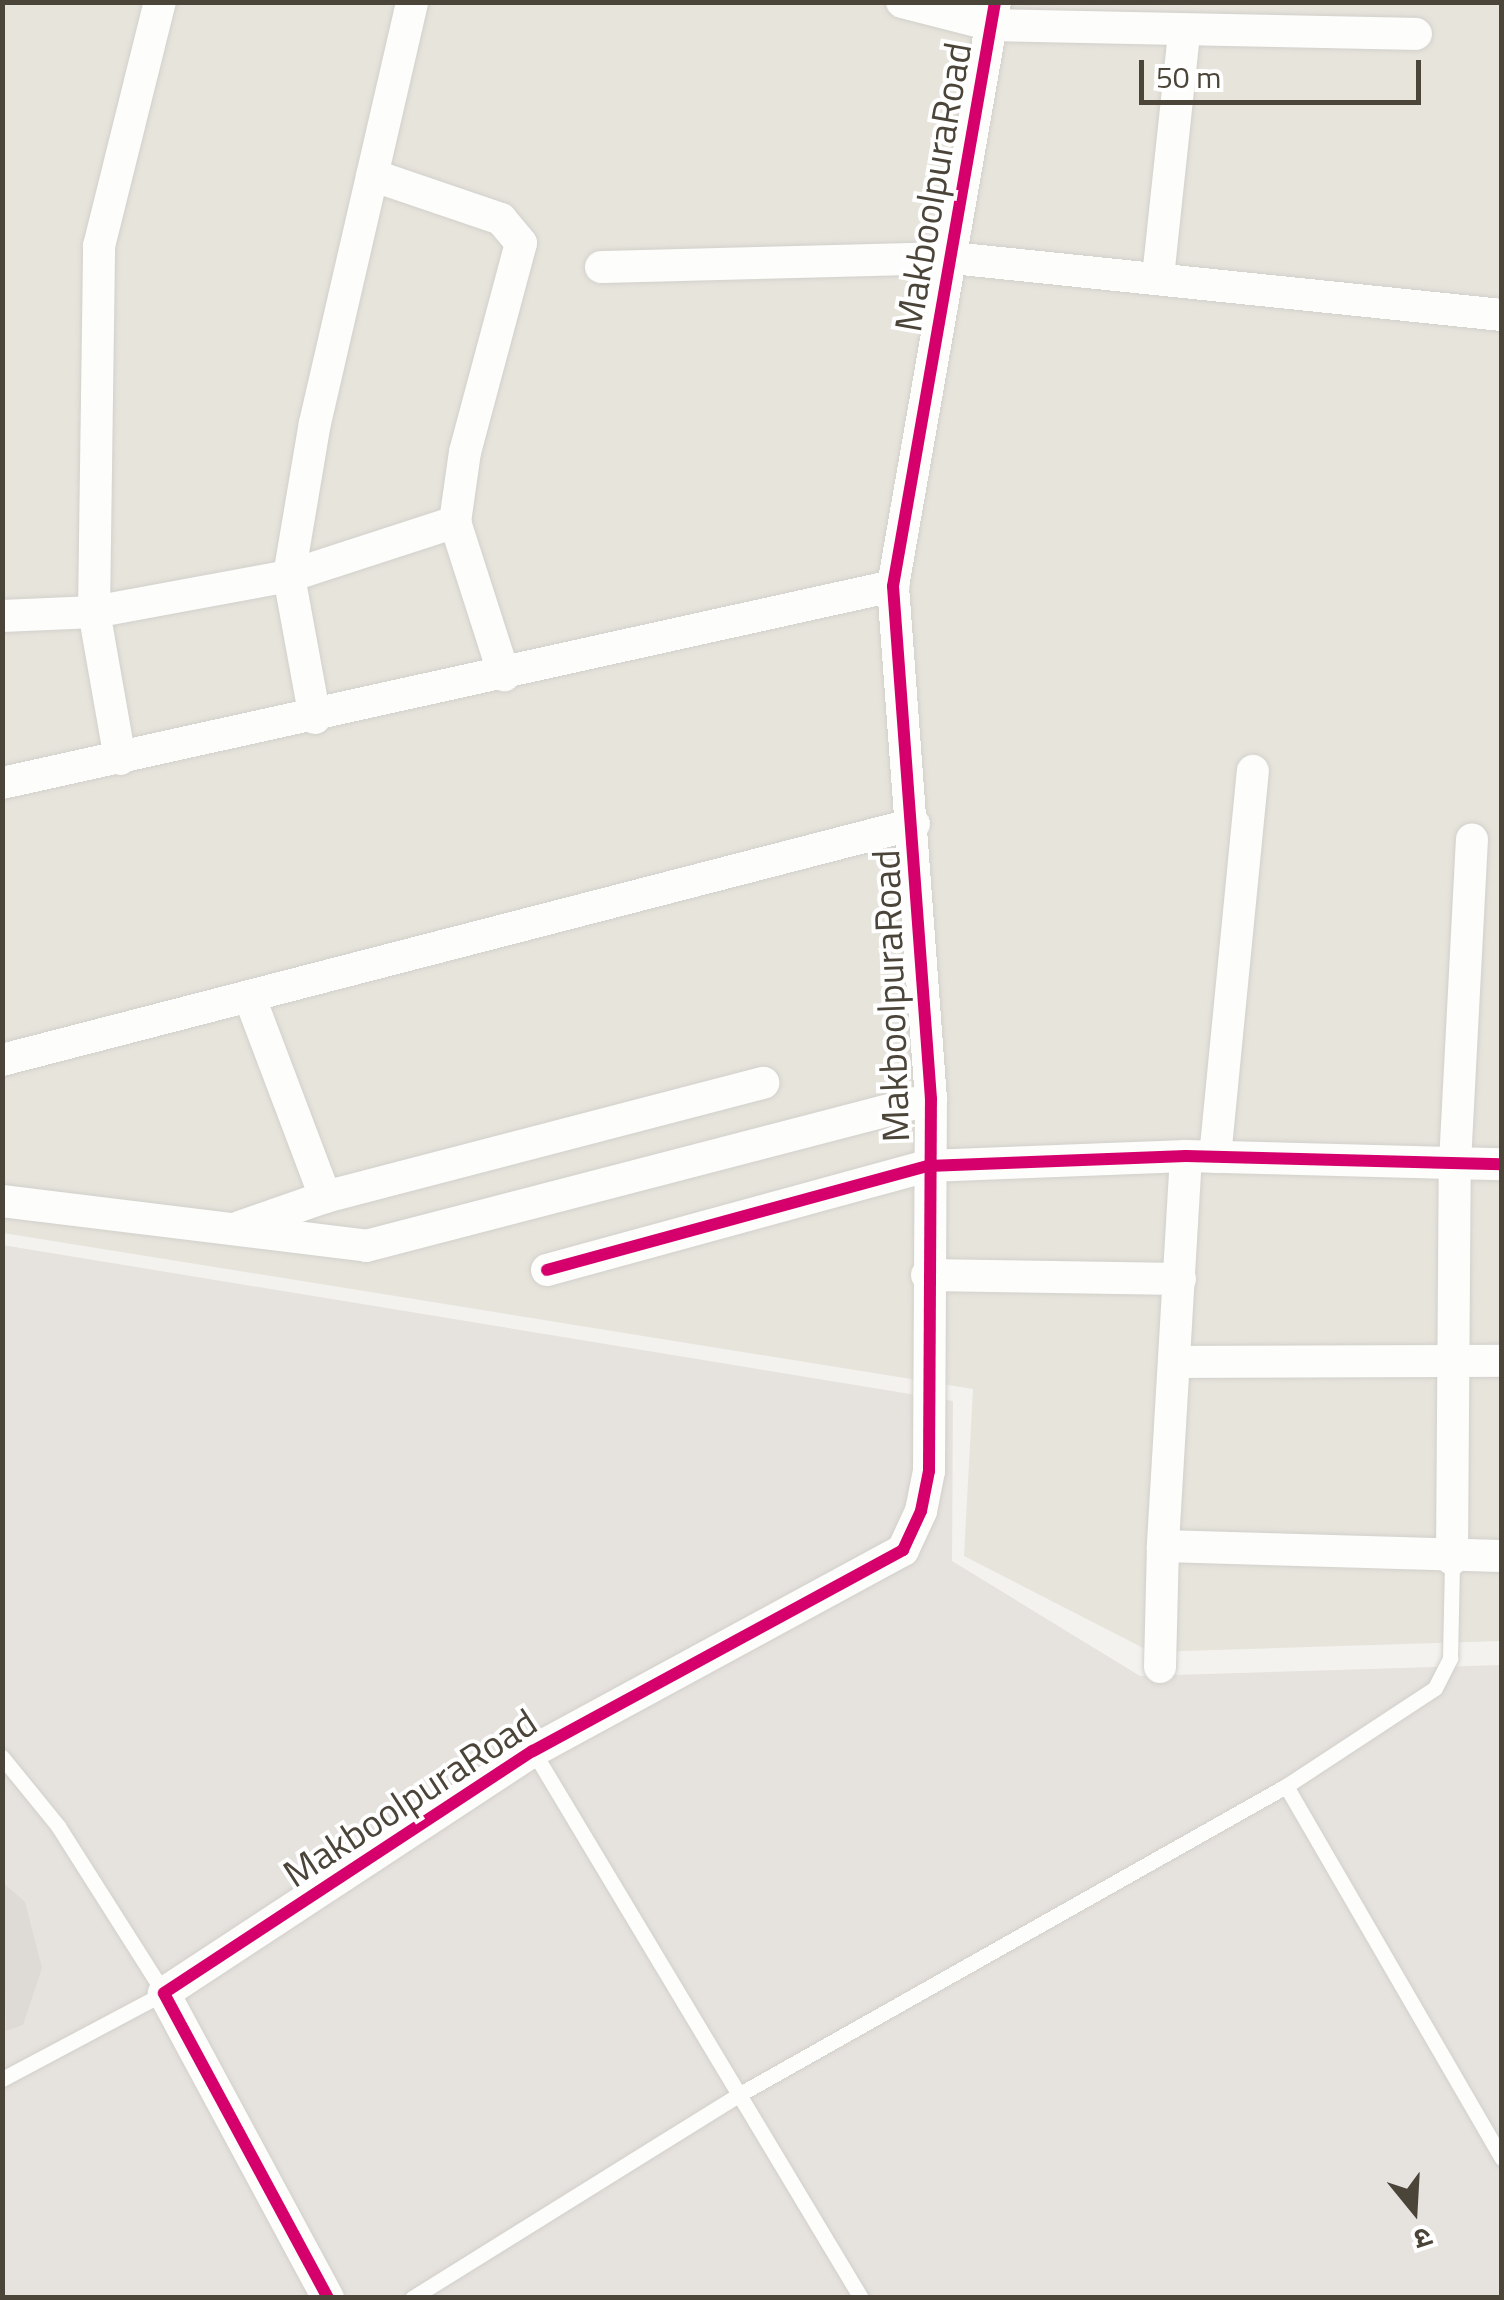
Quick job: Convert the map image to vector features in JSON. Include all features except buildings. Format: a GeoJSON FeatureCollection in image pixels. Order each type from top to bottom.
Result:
{"type":"FeatureCollection","features":[{"type":"Feature","properties":{"kind":"street"},"geometry":{"type":"LineString","coordinates":[[120,759],[94,612],[99,246],[160,2]]}},
{"type":"Feature","properties":{"kind":"street"},"geometry":{"type":"LineString","coordinates":[[315,718],[289,576],[315,423],[412,2]]}},
{"type":"Feature","properties":{"kind":"street"},"geometry":{"type":"LineString","coordinates":[[902,2],[1184,34],[1416,34]]}},
{"type":"Feature","properties":{"kind":"street","name":"MakboolpuraRoad"},"geometry":{"type":"LineString","coordinates":[[164,1993],[534,1751],[904,1550],[929,1471],[927,1275],[931,1099],[914,824],[893,586],[994,14]]}},
{"type":"Feature","properties":{"kind":"street"},"geometry":{"type":"LineString","coordinates":[[1158,278],[1184,34]]}},
{"type":"Feature","properties":{"kind":"street"},"geometry":{"type":"LineString","coordinates":[[372,176],[501,219],[521,243],[465,452],[456,522],[504,674]]}},
{"type":"Feature","properties":{"kind":"street"},"geometry":{"type":"LineString","coordinates":[[601,267],[952,258],[1502,315]]}},
{"type":"Feature","properties":{"kind":"street"},"geometry":{"type":"LineString","coordinates":[[2,616],[94,612],[289,576],[456,522]]}},
{"type":"Feature","properties":{"kind":"street"},"geometry":{"type":"LineString","coordinates":[[2,783],[315,718],[893,586]]}},
{"type":"Feature","properties":{"kind":"street"},"geometry":{"type":"LineString","coordinates":[[1160,1667],[1163,1546],[1180,1279],[1253,771]]}},
{"type":"Feature","properties":{"kind":"street"},"geometry":{"type":"LineString","coordinates":[[2,1060],[914,824]]}},
{"type":"Feature","properties":{"kind":"street"},"geometry":{"type":"LineString","coordinates":[[1452,1559],[1455,1163],[1472,839]]}},
{"type":"Feature","properties":{"kind":"street"},"geometry":{"type":"LineString","coordinates":[[250,998],[325,1197]]}},
{"type":"Feature","properties":{"kind":"street"},"geometry":{"type":"LineString","coordinates":[[230,1230],[325,1197],[764,1082]]}},
{"type":"Feature","properties":{"kind":"street"},"geometry":{"type":"LineString","coordinates":[[2,1201],[366,1246],[931,1099]]}},
{"type":"Feature","properties":{"kind":"street"},"geometry":{"type":"LineString","coordinates":[[547,1270],[928,1166],[1200,1157],[1502,1164]]}},
{"type":"Feature","properties":{"kind":"street"},"geometry":{"type":"LineString","coordinates":[[927,1275],[1180,1279]]}},
{"type":"Feature","properties":{"kind":"street"},"geometry":{"type":"LineString","coordinates":[[1176,1362],[1502,1361]]}},
{"type":"Feature","properties":{"kind":"street"},"geometry":{"type":"LineString","coordinates":[[1163,1546],[1452,1559],[1502,1556]]}},
{"type":"Feature","properties":{"kind":"street"},"geometry":{"type":"LineString","coordinates":[[164,1993],[328,2298]]}},
{"type":"Feature","properties":{"kind":"lane"},"geometry":{"type":"LineString","coordinates":[[412,2298],[740,2094],[1286,1786],[1436,1688],[1450,1658],[1452,1559]]}},
{"type":"Feature","properties":{"kind":"lane"},"geometry":{"type":"LineString","coordinates":[[534,1751],[861,2298]]}},
{"type":"Feature","properties":{"kind":"lane"},"geometry":{"type":"LineString","coordinates":[[2,1758],[58,1826],[164,1993]]}},
{"type":"Feature","properties":{"kind":"lane"},"geometry":{"type":"LineString","coordinates":[[1286,1786],[1502,2158]]}},
{"type":"Feature","properties":{"kind":"lane","name":"MakboolpuraRoad"},"geometry":{"type":"LineString","coordinates":[[2,2079],[80,2034],[164,1993]]}},
{"type":"Feature","properties":{"kind":"shaded area"},"geometry":{"type":"Polygon","coordinates":[[[2,3],[1501,3],[1501,1641],[1151,1652],[964,1556],[973,1389],[3,1233],[2,3]]]}},
{"type":"Feature","properties":{"kind":"shaded area"},"geometry":{"type":"Polygon","coordinates":[[[2,1245],[953,1401],[952,1561],[1140,1676],[1501,1665],[1501,2297],[3,2297],[2,1245]]]}},
{"type":"Feature","properties":{"kind":"cycle path"},"geometry":{"type":"LineString","coordinates":[[328,2298],[164,1993],[533,1751],[903,1550],[921,1511],[929,1471],[931,1099],[893,586],[995,2]]}},
{"type":"Feature","properties":{"kind":"cycle path"},"geometry":{"type":"LineString","coordinates":[[547,1270],[928,1166],[1186,1156],[1502,1164]]}}]}
